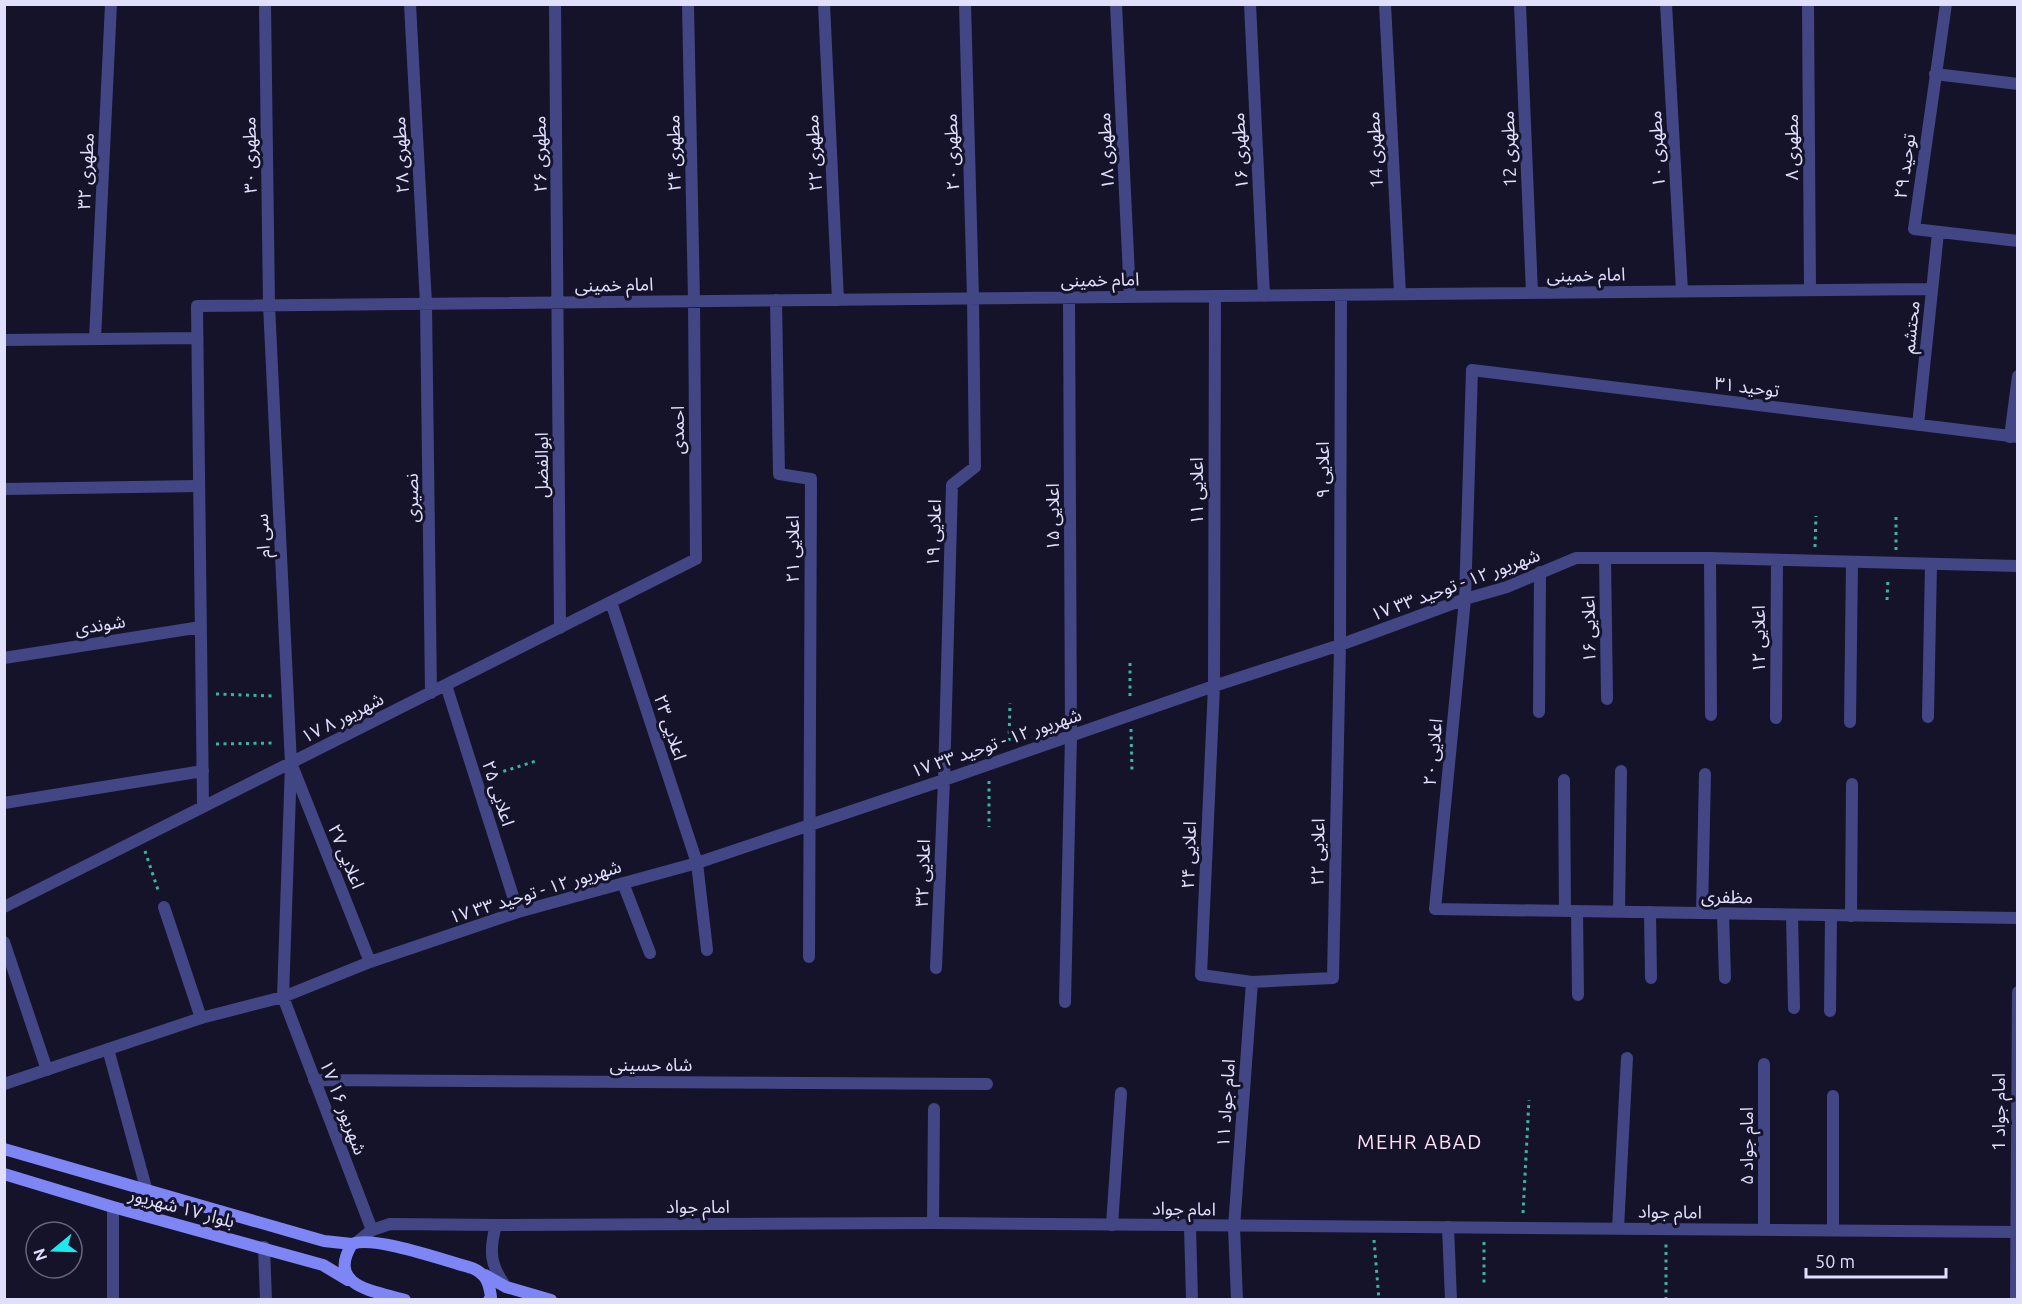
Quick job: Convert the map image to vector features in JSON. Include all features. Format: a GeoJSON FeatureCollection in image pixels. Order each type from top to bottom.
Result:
{"type":"FeatureCollection","features":[{"type":"Feature","properties":{"kind":"main road","name":"بلوار ۱۷ شهریور"},"geometry":{"type":"LineString","coordinates":[[4,1149],[324,1240],[381,1244],[472,1268],[485,1275]]}},
{"type":"Feature","properties":{"kind":"main road","name":"بلوار ۱۷ شهریور"},"geometry":{"type":"LineString","coordinates":[[4,1174],[322,1265],[357,1286],[383,1296],[405,1299]]}},
{"type":"Feature","properties":{"kind":"main road"},"geometry":{"type":"LineString","coordinates":[[348,1280],[344,1266],[354,1243]]}},
{"type":"Feature","properties":{"kind":"main road"},"geometry":{"type":"LineString","coordinates":[[485,1275],[506,1287],[551,1299]]}},
{"type":"Feature","properties":{"kind":"main road"},"geometry":{"type":"LineString","coordinates":[[485,1275],[490,1285],[491,1297],[489,1299]]}},
{"type":"Feature","properties":{"kind":"street","name":"مطهری ۳۲"},"geometry":{"type":"LineString","coordinates":[[95,339],[111,4]]}},
{"type":"Feature","properties":{"kind":"street","name":"مطهری ۳۰"},"geometry":{"type":"LineString","coordinates":[[265,4],[269,305]]}},
{"type":"Feature","properties":{"kind":"street","name":"مطهری ۲۸"},"geometry":{"type":"LineString","coordinates":[[410,4],[426,304]]}},
{"type":"Feature","properties":{"kind":"street","name":"مطهری ۲۶"},"geometry":{"type":"LineString","coordinates":[[555,4],[559,303]]}},
{"type":"Feature","properties":{"kind":"street","name":"مطهری ۲۴"},"geometry":{"type":"LineString","coordinates":[[687,4],[694,301]]}},
{"type":"Feature","properties":{"kind":"street","name":"مطهری ۲۲"},"geometry":{"type":"LineString","coordinates":[[824,4],[838,300]]}},
{"type":"Feature","properties":{"kind":"street","name":"مطهری ۲۰"},"geometry":{"type":"LineString","coordinates":[[965,4],[973,298]]}},
{"type":"Feature","properties":{"kind":"street","name":"مطهری ۱۸"},"geometry":{"type":"LineString","coordinates":[[1116,4],[1130,297]]}},
{"type":"Feature","properties":{"kind":"street","name":"مطهری ۱۶"},"geometry":{"type":"LineString","coordinates":[[1250,4],[1264,296]]}},
{"type":"Feature","properties":{"kind":"street","name":"مطهری 14"},"geometry":{"type":"LineString","coordinates":[[1385,4],[1400,294]]}},
{"type":"Feature","properties":{"kind":"street","name":"مطهری 12"},"geometry":{"type":"LineString","coordinates":[[1520,4],[1532,293]]}},
{"type":"Feature","properties":{"kind":"street","name":"مطهری ۱۰"},"geometry":{"type":"LineString","coordinates":[[1666,4],[1682,291]]}},
{"type":"Feature","properties":{"kind":"street","name":"مطهری ۸"},"geometry":{"type":"LineString","coordinates":[[1808,4],[1810,290]]}},
{"type":"Feature","properties":{"kind":"street","name":"توحید ۲۹"},"geometry":{"type":"LineString","coordinates":[[1946,4],[1914,229],[2018,241]]}},
{"type":"Feature","properties":{"kind":"street"},"geometry":{"type":"LineString","coordinates":[[1935,74],[2018,84]]}},
{"type":"Feature","properties":{"kind":"street","name":"محتشم"},"geometry":{"type":"LineString","coordinates":[[1918,425],[1938,233]]}},
{"type":"Feature","properties":{"kind":"street","name":"امام خمینی"},"geometry":{"type":"LineString","coordinates":[[197,338],[197,306],[1932,289]]}},
{"type":"Feature","properties":{"kind":"street","name":"اعلایی ۹"},"geometry":{"type":"LineString","coordinates":[[1340,645],[1341,295]]}},
{"type":"Feature","properties":{"kind":"street","name":"اعلایی ۱۱"},"geometry":{"type":"LineString","coordinates":[[1214,686],[1215,296]]}},
{"type":"Feature","properties":{"kind":"street","name":"اعلایی ۱۵"},"geometry":{"type":"LineString","coordinates":[[1065,1002],[1071,736],[1069,297]]}},
{"type":"Feature","properties":{"kind":"street","name":"اعلایی ۱۹"},"geometry":{"type":"LineString","coordinates":[[944,780],[952,485],[975,467],[973,298]]}},
{"type":"Feature","properties":{"kind":"street","name":"اعلایی ۲۱"},"geometry":{"type":"LineString","coordinates":[[776,300],[779,474],[811,479],[809,825]]}},
{"type":"Feature","properties":{"kind":"street","name":"احمدی"},"geometry":{"type":"LineString","coordinates":[[694,301],[696,559]]}},
{"type":"Feature","properties":{"kind":"street","name":"ابوالفضل"},"geometry":{"type":"LineString","coordinates":[[559,303],[560,628]]}},
{"type":"Feature","properties":{"kind":"street","name":"نصیری"},"geometry":{"type":"LineString","coordinates":[[426,304],[431,693]]}},
{"type":"Feature","properties":{"kind":"street","name":"سی ام"},"geometry":{"type":"LineString","coordinates":[[269,305],[291,764]]}},
{"type":"Feature","properties":{"kind":"street"},"geometry":{"type":"LineString","coordinates":[[4,340],[197,338],[203,806]]}},
{"type":"Feature","properties":{"kind":"street","name":"توحید ۳۱"},"geometry":{"type":"LineString","coordinates":[[1472,370],[2014,437]]}},
{"type":"Feature","properties":{"kind":"street","name":"اعلایی ۲۰"},"geometry":{"type":"LineString","coordinates":[[1435,909],[1465,599],[1472,370]]}},
{"type":"Feature","properties":{"kind":"street"},"geometry":{"type":"LineString","coordinates":[[2014,437],[2018,376]]}},
{"type":"Feature","properties":{"kind":"street"},"geometry":{"type":"LineString","coordinates":[[4,489],[199,486]]}},
{"type":"Feature","properties":{"kind":"street","name":"۱۷ شهریور ۱۲ - توحید ۳۳"},"geometry":{"type":"LineString","coordinates":[[4,1084],[201,1018],[283,997],[370,962],[518,912],[697,863],[1340,645],[1465,599],[1508,587],[1576,558],[1710,558],[2018,566]]}},
{"type":"Feature","properties":{"kind":"street","name":"اعلایی ۱۶"},"geometry":{"type":"LineString","coordinates":[[1605,558],[1607,699]]}},
{"type":"Feature","properties":{"kind":"street"},"geometry":{"type":"LineString","coordinates":[[1710,558],[1711,715]]}},
{"type":"Feature","properties":{"kind":"street","name":"۱۷ شهریور ۸"},"geometry":{"type":"LineString","coordinates":[[4,908],[696,559]]}},
{"type":"Feature","properties":{"kind":"street","name":"اعلایی ۱۲"},"geometry":{"type":"LineString","coordinates":[[1776,718],[1777,560]]}},
{"type":"Feature","properties":{"kind":"street"},"geometry":{"type":"LineString","coordinates":[[1850,722],[1852,562]]}},
{"type":"Feature","properties":{"kind":"street"},"geometry":{"type":"LineString","coordinates":[[1928,717],[1931,564]]}},
{"type":"Feature","properties":{"kind":"street"},"geometry":{"type":"LineString","coordinates":[[1539,712],[1540,572]]}},
{"type":"Feature","properties":{"kind":"street","name":"اعلایی ۲۳"},"geometry":{"type":"LineString","coordinates":[[611,602],[697,863],[706,950]]}},
{"type":"Feature","properties":{"kind":"street","name":"شوندی"},"geometry":{"type":"LineString","coordinates":[[4,658],[201,627]]}},
{"type":"Feature","properties":{"kind":"street","name":"اعلایی ۲۲"},"geometry":{"type":"LineString","coordinates":[[1251,982],[1333,978],[1340,645]]}},
{"type":"Feature","properties":{"kind":"street","name":"اعلایی ۲۵"},"geometry":{"type":"LineString","coordinates":[[446,685],[518,912]]}},
{"type":"Feature","properties":{"kind":"street","name":"اعلایی ۲۴"},"geometry":{"type":"LineString","coordinates":[[1214,686],[1201,975],[1251,982]]}},
{"type":"Feature","properties":{"kind":"street"},"geometry":{"type":"LineString","coordinates":[[283,997],[291,764]]}},
{"type":"Feature","properties":{"kind":"street","name":"اعلایی ۲۷"},"geometry":{"type":"LineString","coordinates":[[291,764],[370,962]]}},
{"type":"Feature","properties":{"kind":"street"},"geometry":{"type":"LineString","coordinates":[[4,803],[203,771]]}},
{"type":"Feature","properties":{"kind":"street"},"geometry":{"type":"LineString","coordinates":[[1619,912],[1621,771]]}},
{"type":"Feature","properties":{"kind":"street"},"geometry":{"type":"LineString","coordinates":[[1702,913],[1705,774]]}},
{"type":"Feature","properties":{"kind":"street","name":"اعلایی ۳۲"},"geometry":{"type":"LineString","coordinates":[[936,968],[944,780]]}},
{"type":"Feature","properties":{"kind":"street"},"geometry":{"type":"LineString","coordinates":[[1564,780],[1578,995]]}},
{"type":"Feature","properties":{"kind":"street"},"geometry":{"type":"LineString","coordinates":[[1851,916],[1852,784]]}},
{"type":"Feature","properties":{"kind":"street"},"geometry":{"type":"LineString","coordinates":[[809,825],[809,957]]}},
{"type":"Feature","properties":{"kind":"street"},"geometry":{"type":"LineString","coordinates":[[623,883],[650,953]]}},
{"type":"Feature","properties":{"kind":"street"},"geometry":{"type":"LineString","coordinates":[[164,907],[201,1018]]}},
{"type":"Feature","properties":{"kind":"street","name":"مظفری"},"geometry":{"type":"LineString","coordinates":[[1435,909],[2018,918]]}},
{"type":"Feature","properties":{"kind":"street"},"geometry":{"type":"LineString","coordinates":[[1650,912],[1651,978]]}},
{"type":"Feature","properties":{"kind":"street"},"geometry":{"type":"LineString","coordinates":[[1723,914],[1725,978]]}},
{"type":"Feature","properties":{"kind":"street"},"geometry":{"type":"LineString","coordinates":[[1792,915],[1794,1008]]}},
{"type":"Feature","properties":{"kind":"street"},"geometry":{"type":"LineString","coordinates":[[1830,1011],[1831,915]]}},
{"type":"Feature","properties":{"kind":"street"},"geometry":{"type":"LineString","coordinates":[[4,942],[47,1070]]}},
{"type":"Feature","properties":{"kind":"street","name":"امام جواد ۱۱"},"geometry":{"type":"LineString","coordinates":[[1237,1299],[1234,1227],[1251,982]]}},
{"type":"Feature","properties":{"kind":"street","name":"امام جواد 1"},"geometry":{"type":"LineString","coordinates":[[2016,1299],[2018,992]]}},
{"type":"Feature","properties":{"kind":"street","name":"۱۷ شهریور ۱۶"},"geometry":{"type":"LineString","coordinates":[[283,997],[372,1230]]}},
{"type":"Feature","properties":{"kind":"street"},"geometry":{"type":"LineString","coordinates":[[108,1049],[146,1188]]}},
{"type":"Feature","properties":{"kind":"street"},"geometry":{"type":"LineString","coordinates":[[1618,1228],[1627,1058]]}},
{"type":"Feature","properties":{"kind":"street","name":"امام جواد ۵"},"geometry":{"type":"LineString","coordinates":[[1764,1064],[1764,1229]]}},
{"type":"Feature","properties":{"kind":"street","name":"شاه حسینی"},"geometry":{"type":"LineString","coordinates":[[314,1080],[987,1084]]}},
{"type":"Feature","properties":{"kind":"street"},"geometry":{"type":"LineString","coordinates":[[1112,1225],[1121,1093]]}},
{"type":"Feature","properties":{"kind":"street"},"geometry":{"type":"LineString","coordinates":[[1833,1096],[1833,1230]]}},
{"type":"Feature","properties":{"kind":"street"},"geometry":{"type":"LineString","coordinates":[[933,1223],[934,1109]]}},
{"type":"Feature","properties":{"kind":"street"},"geometry":{"type":"LineString","coordinates":[[113,1207],[113,1299]]}},
{"type":"Feature","properties":{"kind":"street","name":"امام جواد"},"geometry":{"type":"LineString","coordinates":[[354,1243],[372,1230],[390,1224],[933,1223],[2017,1232]]}},
{"type":"Feature","properties":{"kind":"street"},"geometry":{"type":"LineString","coordinates":[[496,1225],[491,1257],[495,1273],[506,1287]]}},
{"type":"Feature","properties":{"kind":"street"},"geometry":{"type":"LineString","coordinates":[[1190,1226],[1192,1299]]}},
{"type":"Feature","properties":{"kind":"street"},"geometry":{"type":"LineString","coordinates":[[1448,1227],[1451,1299]]}},
{"type":"Feature","properties":{"kind":"street"},"geometry":{"type":"LineString","coordinates":[[264,1247],[266,1299]]}},
{"type":"Feature","properties":{"kind":"path"},"geometry":{"type":"LineString","coordinates":[[1887,600],[1896,515]]}},
{"type":"Feature","properties":{"kind":"path"},"geometry":{"type":"LineString","coordinates":[[1815,561],[1816,516]]}},
{"type":"Feature","properties":{"kind":"path"},"geometry":{"type":"LineString","coordinates":[[1130,663],[1132,772]]}},
{"type":"Feature","properties":{"kind":"path"},"geometry":{"type":"LineString","coordinates":[[202,693],[288,697]]}},
{"type":"Feature","properties":{"kind":"path"},"geometry":{"type":"LineString","coordinates":[[1008,758],[1010,703]]}},
{"type":"Feature","properties":{"kind":"path"},"geometry":{"type":"LineString","coordinates":[[202,744],[290,743]]}},
{"type":"Feature","properties":{"kind":"path"},"geometry":{"type":"LineString","coordinates":[[476,780],[536,761]]}},
{"type":"Feature","properties":{"kind":"path"},"geometry":{"type":"LineString","coordinates":[[989,765],[989,827]]}},
{"type":"Feature","properties":{"kind":"path"},"geometry":{"type":"LineString","coordinates":[[141,839],[164,907]]}},
{"type":"Feature","properties":{"kind":"path"},"geometry":{"type":"LineString","coordinates":[[1522,1227],[1529,1100]]}},
{"type":"Feature","properties":{"kind":"path"},"geometry":{"type":"LineString","coordinates":[[1373,1227],[1379,1299]]}},
{"type":"Feature","properties":{"kind":"path"},"geometry":{"type":"LineString","coordinates":[[1484,1227],[1484,1285]]}},
{"type":"Feature","properties":{"kind":"path"},"geometry":{"type":"LineString","coordinates":[[1666,1228],[1666,1299]]}},
{"type":"Feature","properties":{"kind":"district","name":"MEHR ABAD"},"geometry":{"type":"Point","coordinates":[1420,1141]}}]}
